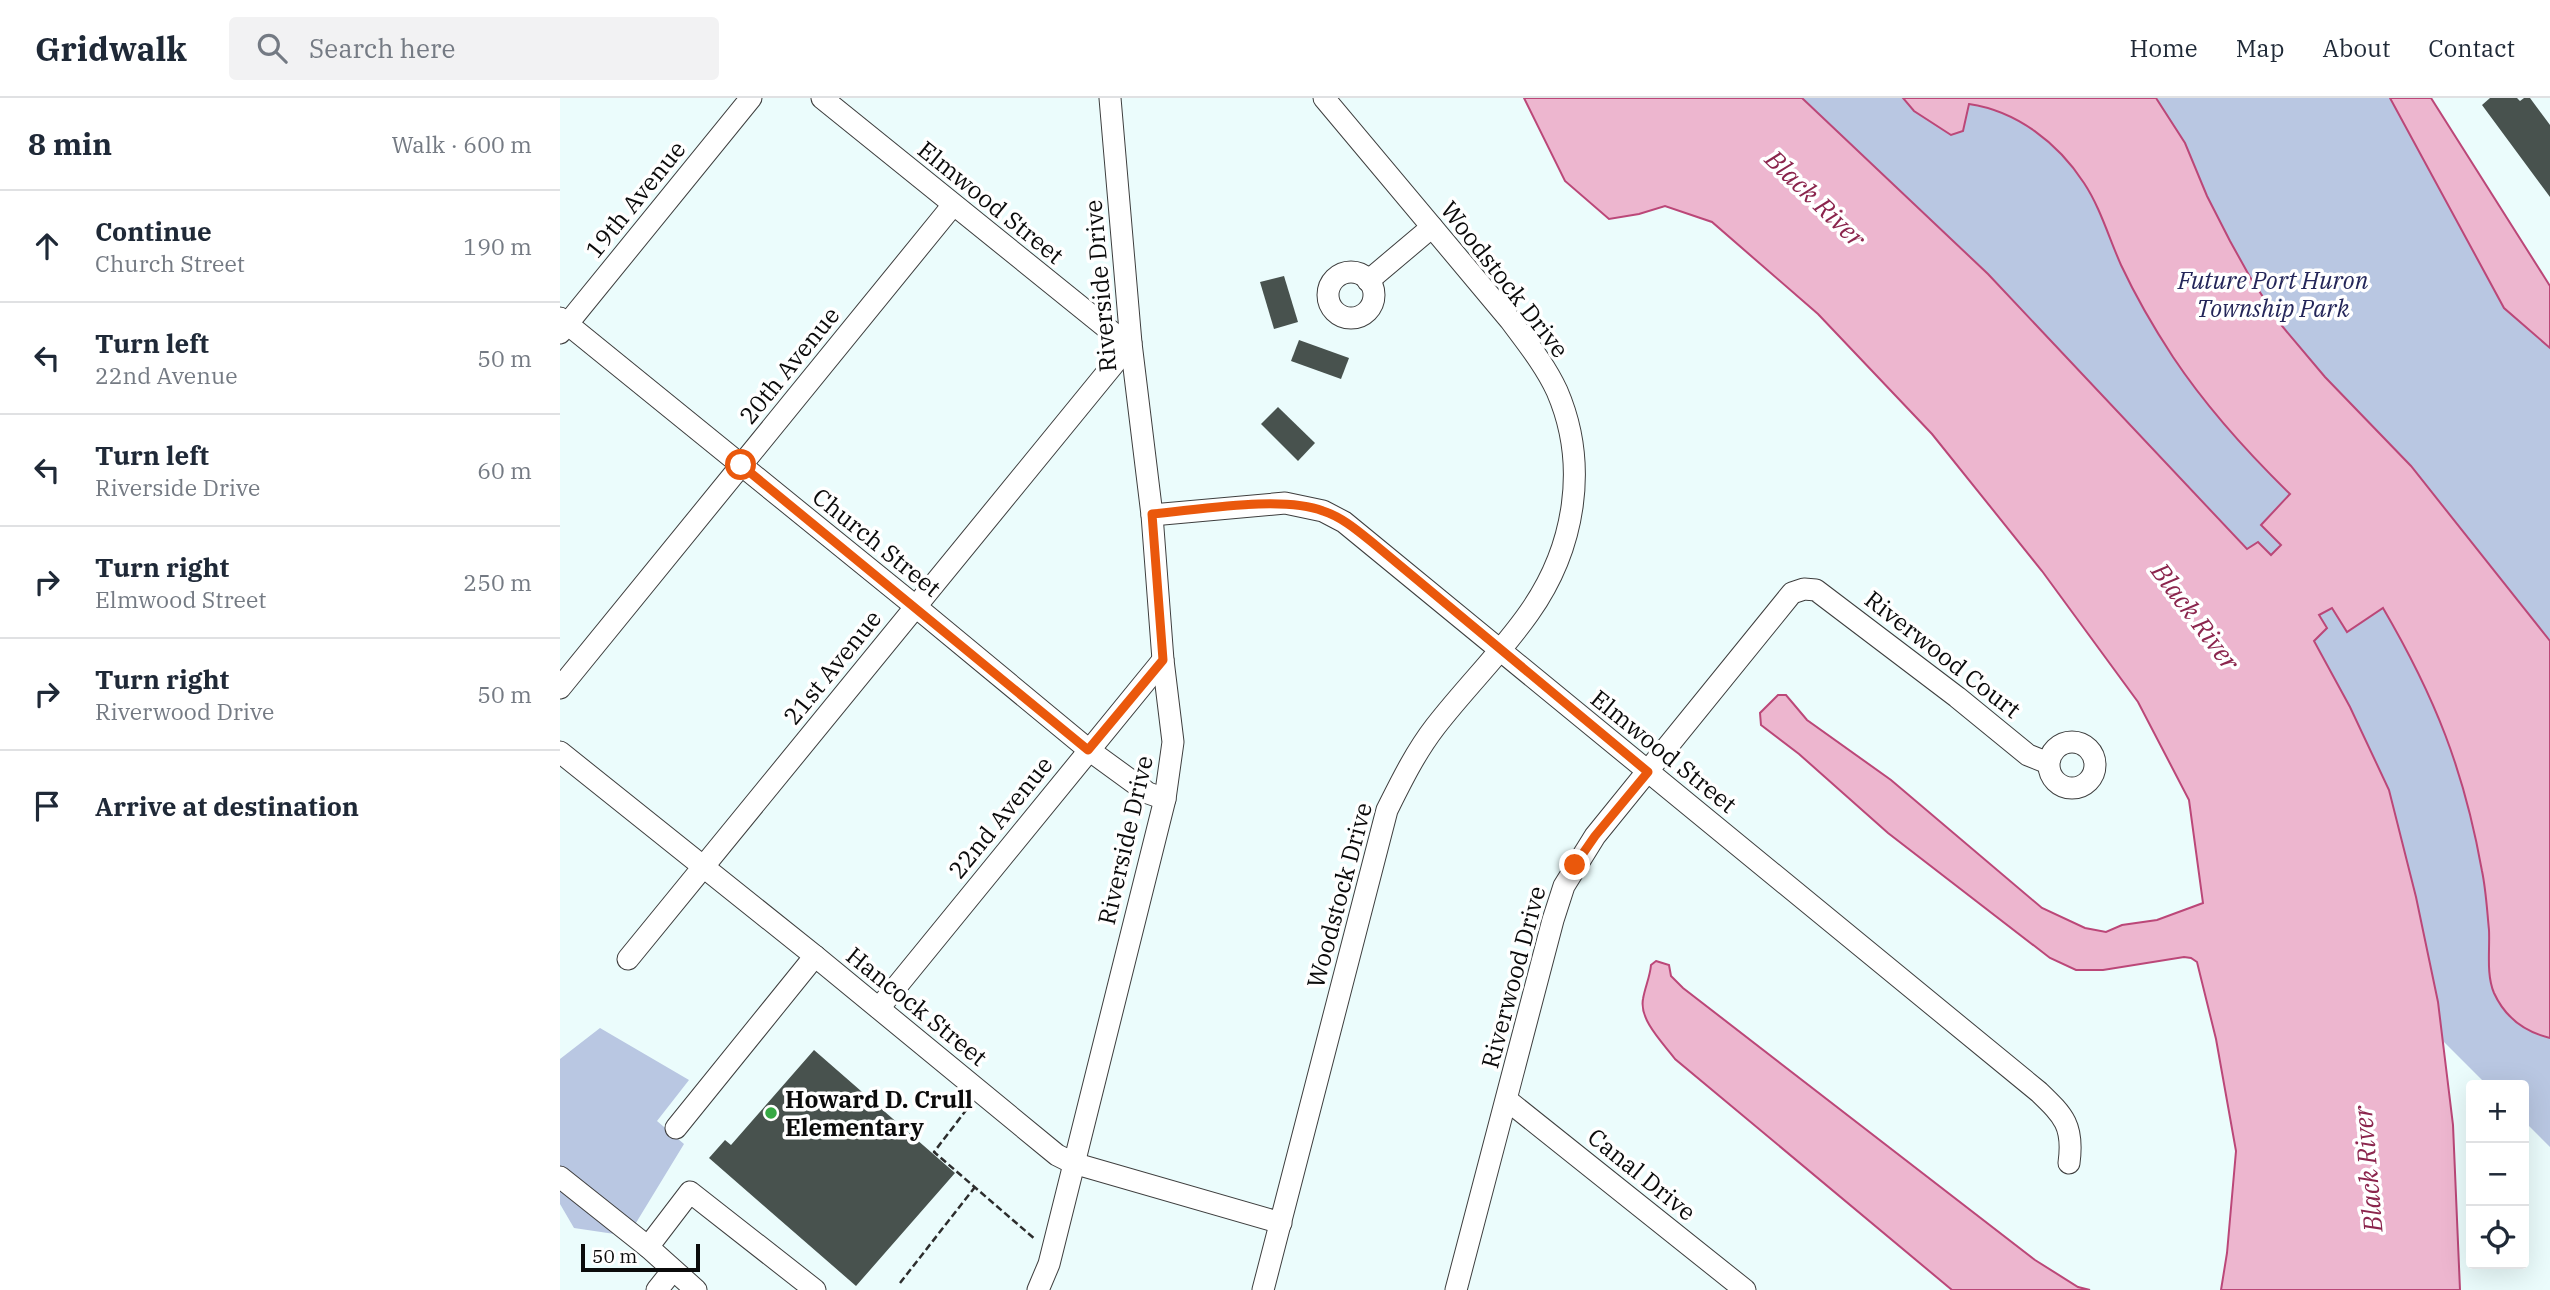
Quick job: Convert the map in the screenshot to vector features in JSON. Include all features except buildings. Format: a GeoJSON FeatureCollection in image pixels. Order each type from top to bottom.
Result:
{"type":"FeatureCollection","features":[{"type":"Feature","properties":{"kind":"street","name":"19th Avenue"},"geometry":{"type":"LineString","coordinates":[[563,325],[751,98]]}},
{"type":"Feature","properties":{"kind":"street","name":"Elmwood Street"},"geometry":{"type":"LineString","coordinates":[[822,98],[1113,333],[1131,343]]}},
{"type":"Feature","properties":{"kind":"street","name":"Riverside Drive"},"geometry":{"type":"LineString","coordinates":[[1038,1290],[1049,1265],[1166,799],[1173,742],[1163,660],[1152,514],[1131,343],[1111,98]]}},
{"type":"Feature","properties":{"kind":"street","name":"Woodstock Drive"},"geometry":{"type":"LineString","coordinates":[[1264,1290],[1387,810],[1414,757],[1434,728],[1500,651],[1549,584],[1566,540],[1574,493],[1570,434],[1556,389],[1538,358],[1324,98]]}},
{"type":"Feature","properties":{"kind":"street","name":"20th Avenue"},"geometry":{"type":"LineString","coordinates":[[560,688],[953,205]]}},
{"type":"Feature","properties":{"kind":"street"},"geometry":{"type":"LineString","coordinates":[[1368,281],[1432,227]]}},
{"type":"Feature","properties":{"kind":"street","name":"Church Street"},"geometry":{"type":"LineString","coordinates":[[563,325],[741,465],[1088,750],[1147,793],[1166,799]]}},
{"type":"Feature","properties":{"kind":"street","name":"21st Avenue"},"geometry":{"type":"LineString","coordinates":[[628,959],[1131,343]]}},
{"type":"Feature","properties":{"kind":"street","name":"Elmwood Street"},"geometry":{"type":"LineString","coordinates":[[1152,514],[1285,503],[1323,510],[1345,522],[2039,1092],[2056,1108],[2069,1128],[2069,1163]]}},
{"type":"Feature","properties":{"kind":"street","name":"Riverwood Court"},"geometry":{"type":"LineString","coordinates":[[1804,589],[1816,590],[1835,603],[2028,755],[2048,763]]}},
{"type":"Feature","properties":{"kind":"street","name":"Riverwood Drive"},"geometry":{"type":"LineString","coordinates":[[1456,1290],[1564,886],[1595,836],[1792,593],[1804,589]]}},
{"type":"Feature","properties":{"kind":"street","name":"22nd Avenue"},"geometry":{"type":"LineString","coordinates":[[879,1008],[1163,660]]}},
{"type":"Feature","properties":{"kind":"street","name":"Hancock Street"},"geometry":{"type":"LineString","coordinates":[[560,752],[815,956],[1057,1155],[1073,1163],[1281,1223]]}},
{"type":"Feature","properties":{"kind":"street"},"geometry":{"type":"LineString","coordinates":[[677,1128],[815,956]]}},
{"type":"Feature","properties":{"kind":"street","name":"Canal Drive"},"geometry":{"type":"LineString","coordinates":[[1507,1100],[1745,1290]]}},
{"type":"Feature","properties":{"kind":"street"},"geometry":{"type":"LineString","coordinates":[[560,1177],[648,1247],[696,1290]]}},
{"type":"Feature","properties":{"kind":"street"},"geometry":{"type":"LineString","coordinates":[[648,1247],[690,1192],[815,1290]]}},
{"type":"Feature","properties":{"kind":"street"},"geometry":{"type":"LineString","coordinates":[[657,1290],[673,1270]]}},
{"type":"Feature","properties":{"kind":"path"},"geometry":{"type":"LineString","coordinates":[[967,1109],[934,1152],[1037,1240]]}},
{"type":"Feature","properties":{"kind":"path"},"geometry":{"type":"LineString","coordinates":[[900,1283],[975,1188]]}},
{"type":"Feature","properties":{"kind":"green space","name":"Future Port Huron Township Park"},"geometry":{"type":"Polygon","coordinates":[[[1802,98],[2390,98],[2504,308],[2550,348],[2550,1147],[2529,1126],[2529,1080],[2482,1080],[2443,1041],[2438,1002],[2389,790],[2350,707],[2316,644],[2248,549],[1988,274],[1802,98]]]}},
{"type":"Feature","properties":{"kind":"green space"},"geometry":{"type":"Polygon","coordinates":[[[600,1028],[689,1080],[657,1121],[684,1144],[628,1236],[574,1228],[560,1204],[560,1059],[600,1028]]]}},
{"type":"Feature","properties":{"kind":"water","name":"Black River"},"geometry":{"type":"Polygon","coordinates":[[[1524,98],[1802,98],[1988,274],[2247,549],[2258,542],[2271,555],[2281,545],[2261,525],[2290,494],[2228,429],[2173,357],[2133,289],[2095,202],[2074,168],[2035,131],[2004,114],[1969,104],[1963,131],[1951,135],[1914,111],[1903,98],[2156,98],[2185,143],[2207,196],[2230,241],[2282,326],[2325,377],[2411,466],[2550,641],[2550,1038],[2532,1032],[2517,1022],[2504,1009],[2494,993],[2489,970],[2489,930],[2484,885],[2466,800],[2432,704],[2383,608],[2347,632],[2332,608],[2319,615],[2327,628],[2314,641],[2350,707],[2389,790],[2416,897],[2438,1002],[2453,1125],[2460,1290],[2221,1290],[2236,1151],[2216,1039],[2197,962],[2184,957],[2103,970],[2076,970],[2050,958],[1888,833],[1799,754],[1761,725],[1760,713],[1778,695],[1786,695],[1807,720],[1891,780],[2042,908],[2085,928],[2106,932],[2122,925],[2157,920],[2203,903],[2189,800],[2138,702],[2042,571],[1932,434],[1818,314],[1712,222],[1665,206],[1609,219],[1565,181],[1524,98]]]}},
{"type":"Feature","properties":{"kind":"water"},"geometry":{"type":"Polygon","coordinates":[[[2390,98],[2431,98],[2550,286],[2550,348],[2504,308],[2390,98]]]}},
{"type":"Feature","properties":{"kind":"water"},"geometry":{"type":"Polygon","coordinates":[[[1656,961],[1669,965],[1671,976],[1683,988],[2035,1260],[2078,1287],[2090,1290],[1952,1290],[1675,1059],[1648,1023],[1643,1007],[1651,965],[1656,961]]]}},
{"type":"Feature","properties":{"kind":"place","name":"Howard D. Crull Elementary"},"geometry":{"type":"Point","coordinates":[771,1113]}},
{"type":"Feature","properties":{"kind":"route"},"geometry":{"type":"LineString","coordinates":[[741,465],[1088,750],[1163,660],[1152,514],[1285,503],[1323,510],[1345,522],[1373,543],[1648,772],[1595,836],[1575,865]]}}]}
